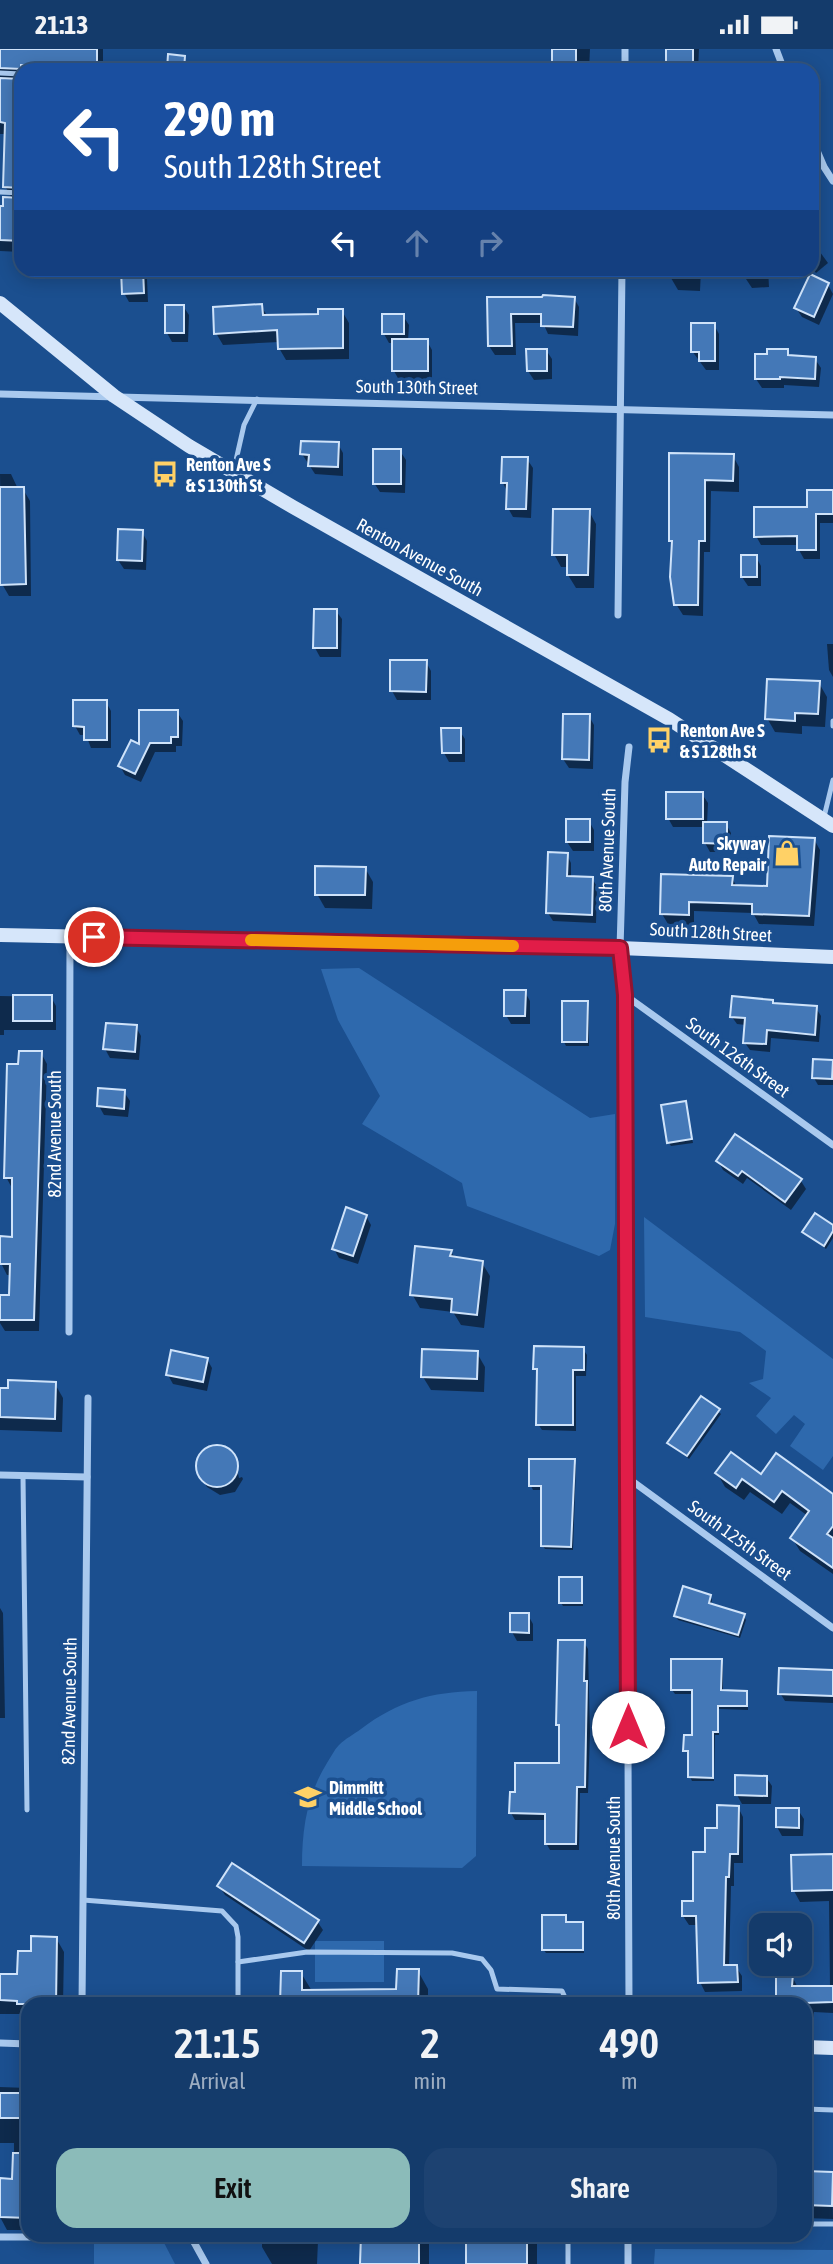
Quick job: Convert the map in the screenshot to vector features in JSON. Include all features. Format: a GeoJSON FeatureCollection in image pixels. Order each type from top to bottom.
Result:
{"type":"FeatureCollection","features":[{"type":"Feature","properties":{"kind":"main road","name":"Renton Avenue South"},"geometry":{"type":"LineString","coordinates":[[0,303],[114,396],[233,472],[669,719],[828,823]]}},
{"type":"Feature","properties":{"kind":"main road","name":"South 128th Street"},"geometry":{"type":"LineString","coordinates":[[0,935],[620,948],[833,957]]}},
{"type":"Feature","properties":{"kind":"main road"},"geometry":{"type":"LineString","coordinates":[[812,2047],[833,2047]]}},
{"type":"Feature","properties":{"kind":"street"},"geometry":{"type":"LineString","coordinates":[[819,155],[833,181]]}},
{"type":"Feature","properties":{"kind":"street"},"geometry":{"type":"LineString","coordinates":[[618,615],[622,277]]}},
{"type":"Feature","properties":{"kind":"street","name":"South 130th Street"},"geometry":{"type":"LineString","coordinates":[[0,394],[833,415]]}},
{"type":"Feature","properties":{"kind":"street","name":"80th Avenue South"},"geometry":{"type":"LineString","coordinates":[[629,747],[625,782],[620,948],[625,995],[629,1997]]}},
{"type":"Feature","properties":{"kind":"street","name":"82nd Avenue South"},"geometry":{"type":"LineString","coordinates":[[69,1332],[70,936]]}},
{"type":"Feature","properties":{"kind":"street","name":"South 126th Street"},"geometry":{"type":"LineString","coordinates":[[625,995],[833,1145]]}},
{"type":"Feature","properties":{"kind":"street","name":"82nd Avenue South"},"geometry":{"type":"LineString","coordinates":[[82,1997],[88,1398]]}},
{"type":"Feature","properties":{"kind":"street"},"geometry":{"type":"LineString","coordinates":[[0,1475],[87,1477]]}},
{"type":"Feature","properties":{"kind":"street","name":"South 125th Street"},"geometry":{"type":"LineString","coordinates":[[628,1478],[833,1628]]}},
{"type":"Feature","properties":{"kind":"street"},"geometry":{"type":"LineString","coordinates":[[0,2043],[21,2044]]}},
{"type":"Feature","properties":{"kind":"street"},"geometry":{"type":"LineString","coordinates":[[0,2237],[21,2237]]}},
{"type":"Feature","properties":{"kind":"street"},"geometry":{"type":"LineString","coordinates":[[194,2242],[206,2264]]}},
{"type":"Feature","properties":{"kind":"street"},"geometry":{"type":"LineString","coordinates":[[628,2242],[628,2264]]}},
{"type":"Feature","properties":{"kind":"lane"},"geometry":{"type":"LineString","coordinates":[[233,472],[244,425],[257,399]]}},
{"type":"Feature","properties":{"kind":"lane"},"geometry":{"type":"LineString","coordinates":[[828,823],[833,780]]}},
{"type":"Feature","properties":{"kind":"lane"},"geometry":{"type":"LineString","coordinates":[[23,1476],[27,1810]]}},
{"type":"Feature","properties":{"kind":"lane"},"geometry":{"type":"LineString","coordinates":[[83,1900],[222,1911],[236,1926],[238,1997]]}},
{"type":"Feature","properties":{"kind":"lane"},"geometry":{"type":"LineString","coordinates":[[238,1962],[307,1952],[452,1953],[482,1959],[491,1970],[497,1989],[562,1991],[565,1997]]}},
{"type":"Feature","properties":{"kind":"lane"},"geometry":{"type":"LineString","coordinates":[[812,2109],[833,2110]]}},
{"type":"Feature","properties":{"kind":"lane"},"geometry":{"type":"LineString","coordinates":[[812,2224],[833,2224]]}},
{"type":"Feature","properties":{"kind":"lane"},"geometry":{"type":"LineString","coordinates":[[568,2242],[568,2264]]}},
{"type":"Feature","properties":{"kind":"shaded area"},"geometry":{"type":"Polygon","coordinates":[[[359,968],[590,1118],[615,1114],[615,1224],[610,1250],[599,1256],[467,1206],[462,1183],[362,1124],[380,1096],[338,1020],[321,969],[359,968]]]}},
{"type":"Feature","properties":{"kind":"shaded area"},"geometry":{"type":"Polygon","coordinates":[[[644,1217],[833,1359],[833,1456],[823,1470],[790,1446],[805,1424],[794,1415],[776,1434],[756,1416],[771,1398],[749,1383],[763,1379],[766,1351],[740,1332],[645,1317],[644,1217]]]}},
{"type":"Feature","properties":{"kind":"shaded area"},"geometry":{"type":"Polygon","coordinates":[[[477,1691],[476,1856],[462,1868],[302,1866],[303,1839],[310,1800],[320,1775],[339,1745],[375,1719],[402,1705],[445,1693],[477,1691]]]}},
{"type":"Feature","properties":{"kind":"shaded area"},"geometry":{"type":"Polygon","coordinates":[[[315,1941],[384,1941],[384,1982],[315,1982],[315,1941]]]}},
{"type":"Feature","properties":{"kind":"shaded area"},"geometry":{"type":"Polygon","coordinates":[[[94,2242],[164,2242],[175,2264],[94,2264],[94,2242]]]}},
{"type":"Feature","properties":{"kind":"shaded area"},"geometry":{"type":"Polygon","coordinates":[[[655,2249],[833,2250],[833,2264],[654,2264],[655,2249]]]}},
{"type":"Feature","properties":{"kind":"building"},"geometry":{"type":"Polygon","coordinates":[[[0,49],[97,49],[97,63],[14,63],[14,69],[0,68],[0,49]]]}},
{"type":"Feature","properties":{"kind":"building"},"geometry":{"type":"Polygon","coordinates":[[[552,49],[576,49],[576,63],[552,63],[552,49]]]}},
{"type":"Feature","properties":{"kind":"building"},"geometry":{"type":"Polygon","coordinates":[[[666,49],[693,49],[693,63],[666,63],[666,49]]]}},
{"type":"Feature","properties":{"kind":"building"},"geometry":{"type":"Polygon","coordinates":[[[168,54],[185,56],[184,63],[167,63],[168,54]]]}},
{"type":"Feature","properties":{"kind":"building"},"geometry":{"type":"Polygon","coordinates":[[[0,78],[14,79],[14,188],[3,187],[5,123],[0,122],[0,78]]]}},
{"type":"Feature","properties":{"kind":"building"},"geometry":{"type":"Polygon","coordinates":[[[3,197],[14,198],[14,241],[0,240],[0,206],[3,206],[3,197]]]}},
{"type":"Feature","properties":{"kind":"building"},"geometry":{"type":"Polygon","coordinates":[[[121,277],[143,277],[144,293],[122,294],[121,277]]]}},
{"type":"Feature","properties":{"kind":"building"},"geometry":{"type":"Polygon","coordinates":[[[809,277],[816,277],[829,283],[814,317],[794,308],[809,277]]]}},
{"type":"Feature","properties":{"kind":"building"},"geometry":{"type":"Polygon","coordinates":[[[487,297],[575,297],[573,327],[541,326],[541,314],[511,314],[512,346],[488,346],[487,297]]]}},
{"type":"Feature","properties":{"kind":"building"},"geometry":{"type":"Polygon","coordinates":[[[262,304],[263,315],[318,314],[318,309],[343,309],[343,348],[278,349],[277,330],[214,334],[213,307],[262,304]]]}},
{"type":"Feature","properties":{"kind":"building"},"geometry":{"type":"Polygon","coordinates":[[[165,305],[184,305],[184,333],[165,333],[165,305]]]}},
{"type":"Feature","properties":{"kind":"building"},"geometry":{"type":"Polygon","coordinates":[[[382,314],[404,314],[404,334],[382,334],[382,314]]]}},
{"type":"Feature","properties":{"kind":"building"},"geometry":{"type":"Polygon","coordinates":[[[691,323],[715,323],[715,361],[699,361],[699,352],[691,352],[691,323]]]}},
{"type":"Feature","properties":{"kind":"building"},"geometry":{"type":"Polygon","coordinates":[[[392,339],[428,339],[428,371],[392,371],[392,339]]]}},
{"type":"Feature","properties":{"kind":"building"},"geometry":{"type":"Polygon","coordinates":[[[526,349],[547,349],[547,371],[527,371],[526,349]]]}},
{"type":"Feature","properties":{"kind":"building"},"geometry":{"type":"Polygon","coordinates":[[[767,349],[788,349],[788,355],[816,357],[815,379],[755,379],[755,354],[767,354],[767,349]]]}},
{"type":"Feature","properties":{"kind":"building"},"geometry":{"type":"Polygon","coordinates":[[[301,441],[339,442],[338,467],[308,466],[309,455],[300,454],[301,441]]]}},
{"type":"Feature","properties":{"kind":"building"},"geometry":{"type":"Polygon","coordinates":[[[373,449],[401,449],[401,484],[373,484],[373,449]]]}},
{"type":"Feature","properties":{"kind":"building"},"geometry":{"type":"Polygon","coordinates":[[[669,453],[734,454],[733,481],[705,480],[705,541],[699,541],[698,605],[674,605],[670,577],[672,541],[669,541],[669,453]]]}},
{"type":"Feature","properties":{"kind":"building"},"geometry":{"type":"Polygon","coordinates":[[[502,457],[528,457],[526,509],[506,509],[507,483],[501,483],[502,457]]]}},
{"type":"Feature","properties":{"kind":"building"},"geometry":{"type":"Polygon","coordinates":[[[0,487],[24,487],[26,584],[0,585],[0,487]]]}},
{"type":"Feature","properties":{"kind":"building"},"geometry":{"type":"Polygon","coordinates":[[[807,490],[833,490],[833,514],[816,514],[816,550],[797,550],[797,536],[754,537],[754,507],[807,507],[807,490]]]}},
{"type":"Feature","properties":{"kind":"building"},"geometry":{"type":"Polygon","coordinates":[[[553,509],[590,509],[588,575],[567,575],[567,555],[552,555],[553,509]]]}},
{"type":"Feature","properties":{"kind":"building"},"geometry":{"type":"Polygon","coordinates":[[[118,529],[143,530],[142,561],[117,560],[118,529]]]}},
{"type":"Feature","properties":{"kind":"building"},"geometry":{"type":"Polygon","coordinates":[[[741,555],[757,555],[757,577],[741,577],[741,555]]]}},
{"type":"Feature","properties":{"kind":"building"},"geometry":{"type":"Polygon","coordinates":[[[314,609],[337,609],[337,648],[313,648],[314,609]]]}},
{"type":"Feature","properties":{"kind":"building"},"geometry":{"type":"Polygon","coordinates":[[[390,660],[427,660],[426,692],[390,691],[390,660]]]}},
{"type":"Feature","properties":{"kind":"building"},"geometry":{"type":"Polygon","coordinates":[[[767,679],[820,681],[818,714],[795,713],[795,721],[765,719],[767,679]]]}},
{"type":"Feature","properties":{"kind":"building"},"geometry":{"type":"Polygon","coordinates":[[[73,700],[107,700],[107,740],[84,740],[84,727],[73,726],[73,700]]]}},
{"type":"Feature","properties":{"kind":"building"},"geometry":{"type":"Polygon","coordinates":[[[139,710],[178,710],[178,737],[171,737],[171,743],[150,743],[135,774],[118,766],[131,740],[139,744],[139,710]]]}},
{"type":"Feature","properties":{"kind":"building"},"geometry":{"type":"Polygon","coordinates":[[[563,714],[590,714],[589,760],[562,759],[563,714]]]}},
{"type":"Feature","properties":{"kind":"building"},"geometry":{"type":"Polygon","coordinates":[[[441,728],[461,728],[461,753],[442,753],[441,728]]]}},
{"type":"Feature","properties":{"kind":"building"},"geometry":{"type":"Polygon","coordinates":[[[666,792],[703,792],[703,819],[666,819],[666,792]]]}},
{"type":"Feature","properties":{"kind":"building"},"geometry":{"type":"Polygon","coordinates":[[[566,819],[590,819],[590,842],[566,842],[566,819]]]}},
{"type":"Feature","properties":{"kind":"building"},"geometry":{"type":"Polygon","coordinates":[[[703,822],[727,822],[727,844],[703,843],[703,822]]]}},
{"type":"Feature","properties":{"kind":"building"},"geometry":{"type":"Polygon","coordinates":[[[769,836],[815,838],[809,916],[752,914],[752,904],[689,902],[689,915],[660,914],[661,874],[733,876],[732,885],[767,886],[769,836]]]}},
{"type":"Feature","properties":{"kind":"building"},"geometry":{"type":"Polygon","coordinates":[[[548,852],[568,853],[567,876],[593,877],[592,915],[546,913],[548,852]]]}},
{"type":"Feature","properties":{"kind":"building"},"geometry":{"type":"Polygon","coordinates":[[[315,866],[366,867],[365,895],[315,895],[315,866]]]}},
{"type":"Feature","properties":{"kind":"building"},"geometry":{"type":"Polygon","coordinates":[[[504,990],[526,990],[525,1016],[504,1016],[504,990]]]}},
{"type":"Feature","properties":{"kind":"building"},"geometry":{"type":"Polygon","coordinates":[[[13,995],[52,995],[52,1021],[13,1021],[13,995]]]}},
{"type":"Feature","properties":{"kind":"building"},"geometry":{"type":"Polygon","coordinates":[[[732,996],[773,1000],[773,1003],[817,1006],[815,1035],[767,1030],[766,1044],[743,1043],[745,1018],[730,1017],[732,996]]]}},
{"type":"Feature","properties":{"kind":"building"},"geometry":{"type":"Polygon","coordinates":[[[562,1001],[588,1001],[587,1042],[562,1042],[562,1001]]]}},
{"type":"Feature","properties":{"kind":"building"},"geometry":{"type":"Polygon","coordinates":[[[106,1023],[137,1025],[135,1052],[103,1049],[106,1023]]]}},
{"type":"Feature","properties":{"kind":"building"},"geometry":{"type":"Polygon","coordinates":[[[19,1051],[42,1051],[34,1320],[0,1320],[0,1295],[9,1295],[10,1264],[0,1264],[0,1236],[12,1237],[12,1178],[4,1178],[7,1064],[18,1064],[19,1051]]]}},
{"type":"Feature","properties":{"kind":"building"},"geometry":{"type":"Polygon","coordinates":[[[813,1059],[833,1060],[832,1079],[812,1078],[813,1059]]]}},
{"type":"Feature","properties":{"kind":"building"},"geometry":{"type":"Polygon","coordinates":[[[98,1088],[125,1090],[124,1109],[97,1106],[98,1088]]]}},
{"type":"Feature","properties":{"kind":"building"},"geometry":{"type":"Polygon","coordinates":[[[686,1101],[692,1139],[667,1143],[661,1105],[686,1101]]]}},
{"type":"Feature","properties":{"kind":"building"},"geometry":{"type":"Polygon","coordinates":[[[735,1134],[802,1179],[785,1202],[742,1171],[738,1176],[716,1161],[735,1134]]]}},
{"type":"Feature","properties":{"kind":"building"},"geometry":{"type":"Polygon","coordinates":[[[346,1207],[367,1215],[353,1256],[332,1249],[346,1207]]]}},
{"type":"Feature","properties":{"kind":"building"},"geometry":{"type":"Polygon","coordinates":[[[815,1213],[833,1225],[833,1231],[824,1246],[802,1232],[815,1213]]]}},
{"type":"Feature","properties":{"kind":"building"},"geometry":{"type":"Polygon","coordinates":[[[415,1246],[452,1250],[450,1256],[483,1261],[477,1315],[451,1312],[452,1299],[410,1295],[415,1246]]]}},
{"type":"Feature","properties":{"kind":"building"},"geometry":{"type":"Polygon","coordinates":[[[534,1346],[584,1347],[584,1370],[573,1370],[573,1425],[536,1425],[537,1369],[533,1369],[534,1346]]]}},
{"type":"Feature","properties":{"kind":"building"},"geometry":{"type":"Polygon","coordinates":[[[422,1349],[478,1351],[477,1379],[421,1377],[422,1349]]]}},
{"type":"Feature","properties":{"kind":"building"},"geometry":{"type":"Polygon","coordinates":[[[171,1350],[208,1358],[203,1382],[166,1375],[171,1350]]]}},
{"type":"Feature","properties":{"kind":"building"},"geometry":{"type":"Polygon","coordinates":[[[8,1380],[56,1382],[55,1419],[0,1417],[0,1388],[8,1388],[8,1380]]]}},
{"type":"Feature","properties":{"kind":"building"},"geometry":{"type":"Polygon","coordinates":[[[701,1396],[720,1409],[687,1456],[667,1443],[701,1396]]]}},
{"type":"Feature","properties":{"kind":"building"},"geometry":{"type":"Polygon","coordinates":[[[217,1445],[232,1451],[238,1466],[232,1481],[217,1487],[202,1481],[196,1466],[202,1451],[217,1445]]]}},
{"type":"Feature","properties":{"kind":"building"},"geometry":{"type":"Polygon","coordinates":[[[731,1452],[761,1474],[776,1453],[833,1494],[833,1526],[827,1534],[833,1538],[833,1568],[790,1538],[809,1511],[782,1491],[774,1502],[742,1479],[736,1488],[715,1473],[731,1452]]]}},
{"type":"Feature","properties":{"kind":"building"},"geometry":{"type":"Polygon","coordinates":[[[529,1459],[575,1459],[571,1547],[541,1546],[541,1486],[529,1486],[529,1459]]]}},
{"type":"Feature","properties":{"kind":"building"},"geometry":{"type":"Polygon","coordinates":[[[559,1577],[582,1577],[582,1603],[559,1603],[559,1577]]]}},
{"type":"Feature","properties":{"kind":"building"},"geometry":{"type":"Polygon","coordinates":[[[683,1586],[711,1595],[709,1603],[745,1614],[738,1635],[674,1616],[683,1586]]]}},
{"type":"Feature","properties":{"kind":"building"},"geometry":{"type":"Polygon","coordinates":[[[510,1613],[529,1613],[529,1633],[510,1632],[510,1613]]]}},
{"type":"Feature","properties":{"kind":"building"},"geometry":{"type":"Polygon","coordinates":[[[558,1640],[585,1640],[585,1787],[577,1787],[576,1844],[545,1844],[545,1814],[509,1813],[510,1792],[515,1792],[515,1763],[559,1763],[559,1725],[556,1725],[558,1640]]]}},
{"type":"Feature","properties":{"kind":"building"},"geometry":{"type":"Polygon","coordinates":[[[671,1659],[722,1659],[721,1690],[747,1691],[747,1706],[718,1706],[718,1732],[713,1732],[713,1778],[688,1777],[688,1751],[683,1751],[684,1735],[692,1735],[692,1690],[671,1690],[671,1659]]]}},
{"type":"Feature","properties":{"kind":"building"},"geometry":{"type":"Polygon","coordinates":[[[779,1668],[833,1670],[833,1696],[778,1694],[779,1668]]]}},
{"type":"Feature","properties":{"kind":"building"},"geometry":{"type":"Polygon","coordinates":[[[735,1775],[767,1776],[767,1796],[735,1795],[735,1775]]]}},
{"type":"Feature","properties":{"kind":"building"},"geometry":{"type":"Polygon","coordinates":[[[717,1805],[739,1806],[738,1854],[730,1854],[729,1877],[726,1877],[724,1965],[737,1965],[738,1982],[698,1983],[696,1916],[682,1916],[682,1901],[693,1901],[693,1852],[705,1852],[705,1828],[717,1828],[717,1805]]]}},
{"type":"Feature","properties":{"kind":"building"},"geometry":{"type":"Polygon","coordinates":[[[776,1808],[799,1808],[799,1828],[776,1827],[776,1808]]]}},
{"type":"Feature","properties":{"kind":"building"},"geometry":{"type":"Polygon","coordinates":[[[833,1854],[833,1890],[792,1891],[791,1855],[833,1854]]]}},
{"type":"Feature","properties":{"kind":"building"},"geometry":{"type":"Polygon","coordinates":[[[232,1863],[319,1920],[304,1943],[217,1886],[232,1863]]]}},
{"type":"Feature","properties":{"kind":"building"},"geometry":{"type":"Polygon","coordinates":[[[542,1915],[566,1915],[566,1922],[583,1922],[583,1950],[542,1950],[542,1915]]]}},
{"type":"Feature","properties":{"kind":"building"},"geometry":{"type":"Polygon","coordinates":[[[31,1936],[57,1937],[56,1997],[21,1997],[21,2004],[17,2004],[17,2001],[0,2000],[0,1974],[17,1974],[18,1951],[31,1951],[31,1936]]]}},
{"type":"Feature","properties":{"kind":"building"},"geometry":{"type":"Polygon","coordinates":[[[397,1969],[419,1969],[418,1997],[280,1997],[281,1971],[302,1971],[302,1990],[396,1989],[397,1969]]]}},
{"type":"Feature","properties":{"kind":"building"},"geometry":{"type":"Polygon","coordinates":[[[776,1976],[793,1976],[792,1986],[833,1986],[833,2002],[812,2003],[812,1997],[776,1997],[776,1976]]]}},
{"type":"Feature","properties":{"kind":"building"},"geometry":{"type":"Polygon","coordinates":[[[0,2093],[21,2093],[21,2118],[0,2118],[0,2093]]]}},
{"type":"Feature","properties":{"kind":"building"},"geometry":{"type":"Polygon","coordinates":[[[13,2153],[21,2153],[21,2218],[0,2217],[0,2178],[12,2179],[13,2153]]]}},
{"type":"Feature","properties":{"kind":"building"},"geometry":{"type":"Polygon","coordinates":[[[812,2171],[833,2172],[832,2206],[812,2205],[812,2171]]]}},
{"type":"Feature","properties":{"kind":"building"},"geometry":{"type":"Polygon","coordinates":[[[361,2242],[419,2242],[419,2264],[360,2264],[361,2242]]]}},
{"type":"Feature","properties":{"kind":"building"},"geometry":{"type":"Polygon","coordinates":[[[466,2242],[527,2242],[527,2264],[466,2264],[466,2242]]]}},
{"type":"Feature","properties":{"kind":"slow traffic"},"geometry":{"type":"LineString","coordinates":[[251,940],[513,946]]}},
{"type":"Feature","properties":{"kind":"place","name":"Renton Ave S & S 130th St"},"geometry":{"type":"Point","coordinates":[165,474]}},
{"type":"Feature","properties":{"kind":"place","name":"Renton Ave S & S 128th St"},"geometry":{"type":"Point","coordinates":[659,740]}},
{"type":"Feature","properties":{"kind":"place","name":"Skyway Auto Repair"},"geometry":{"type":"Point","coordinates":[787,853]}},
{"type":"Feature","properties":{"kind":"place","name":"Dimmitt Middle School"},"geometry":{"type":"Point","coordinates":[308,1797]}},
{"type":"Feature","properties":{"kind":"route"},"geometry":{"type":"LineString","coordinates":[[94,937],[620,948],[625,995],[628,1727]]}}]}
